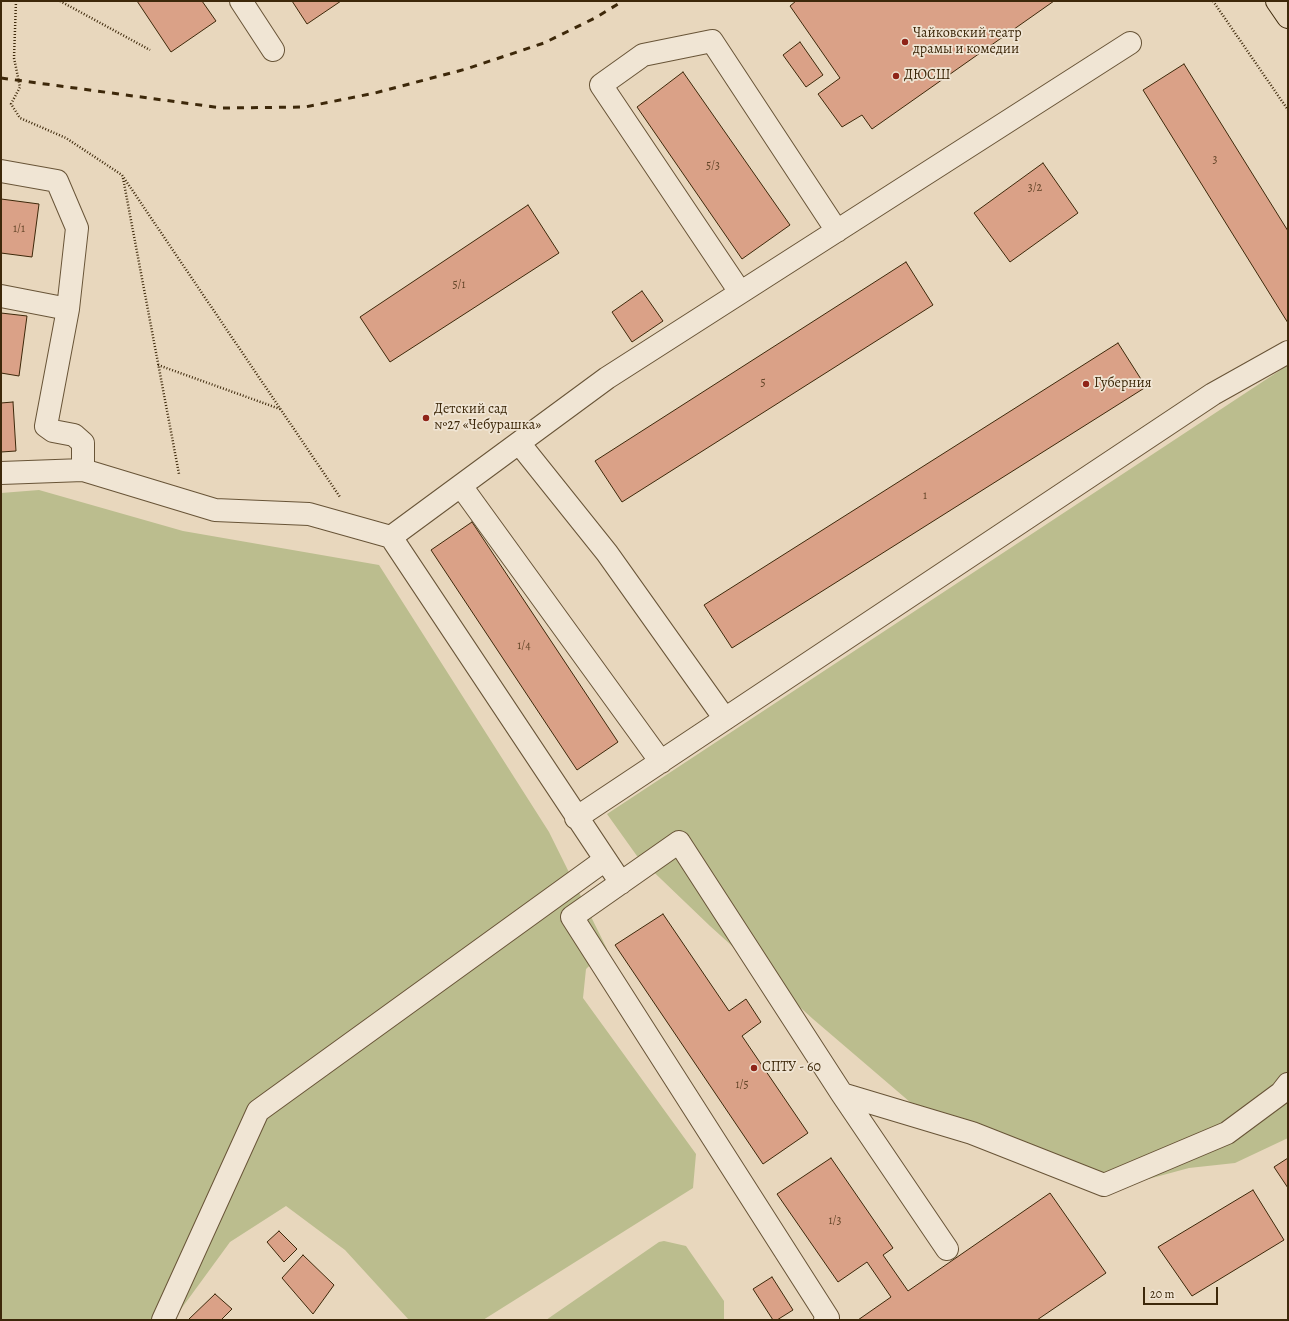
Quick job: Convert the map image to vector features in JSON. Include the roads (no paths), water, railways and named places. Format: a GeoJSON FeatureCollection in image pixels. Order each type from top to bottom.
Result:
{"type":"FeatureCollection","features":[{"type":"Feature","properties":{"kind":"main road"},"geometry":{"type":"LineString","coordinates":[[1277,1],[1288,17]]}},
{"type":"Feature","properties":{"kind":"lane"},"geometry":{"type":"LineString","coordinates":[[241,1],[273,50]]}},
{"type":"Feature","properties":{"kind":"lane"},"geometry":{"type":"LineString","coordinates":[[740,292],[601,85],[643,55],[712,41],[837,231]]}},
{"type":"Feature","properties":{"kind":"lane"},"geometry":{"type":"LineString","coordinates":[[391,537],[607,378],[1130,43]]}},
{"type":"Feature","properties":{"kind":"lane"},"geometry":{"type":"LineString","coordinates":[[1,171],[57,181],[77,228],[68,309],[46,426],[53,431],[74,435],[83,443],[83,470]]}},
{"type":"Feature","properties":{"kind":"lane"},"geometry":{"type":"LineString","coordinates":[[1,296],[68,309]]}},
{"type":"Feature","properties":{"kind":"lane"},"geometry":{"type":"LineString","coordinates":[[576,818],[1213,394],[1288,352]]}},
{"type":"Feature","properties":{"kind":"lane"},"geometry":{"type":"LineString","coordinates":[[519,443],[607,552],[725,719]]}},
{"type":"Feature","properties":{"kind":"lane"},"geometry":{"type":"LineString","coordinates":[[1,473],[83,470],[214,510],[309,514],[391,537],[576,818],[621,883]]}},
{"type":"Feature","properties":{"kind":"lane"},"geometry":{"type":"LineString","coordinates":[[461,486],[661,762]]}},
{"type":"Feature","properties":{"kind":"lane"},"geometry":{"type":"LineString","coordinates":[[825,1320],[828,1318],[572,917],[679,842],[842,1094],[947,1249]]}},
{"type":"Feature","properties":{"kind":"lane"},"geometry":{"type":"LineString","coordinates":[[163,1320],[258,1111],[605,860]]}},
{"type":"Feature","properties":{"kind":"lane"},"geometry":{"type":"LineString","coordinates":[[842,1094],[972,1133],[1104,1185],[1227,1133],[1281,1093],[1288,1084]]}},
{"type":"Feature","properties":{"kind":"railway"},"geometry":{"type":"LineString","coordinates":[[1,78],[222,108],[305,107],[375,93],[466,69],[544,43],[595,18],[623,1]]}},
{"type":"Feature","properties":{"kind":"place","name":"Чайковский театр драмы и комедии"},"geometry":{"type":"Point","coordinates":[905,42]}},
{"type":"Feature","properties":{"kind":"place","name":"ДЮСШ"},"geometry":{"type":"Point","coordinates":[896,76]}},
{"type":"Feature","properties":{"kind":"place","name":"Губерния"},"geometry":{"type":"Point","coordinates":[1086,384]}},
{"type":"Feature","properties":{"kind":"place","name":"Детский сад №27 «Чебурашка»"},"geometry":{"type":"Point","coordinates":[426,418]}},
{"type":"Feature","properties":{"kind":"place","name":"СПТУ - 60"},"geometry":{"type":"Point","coordinates":[754,1068]}}]}
